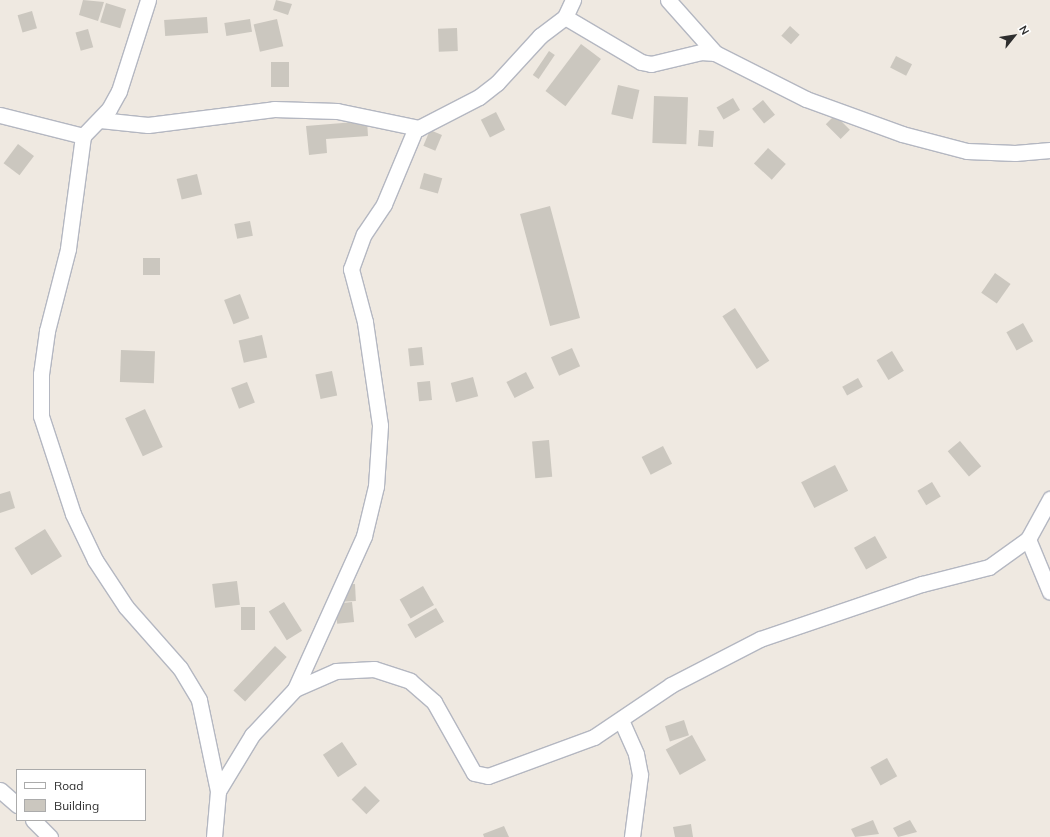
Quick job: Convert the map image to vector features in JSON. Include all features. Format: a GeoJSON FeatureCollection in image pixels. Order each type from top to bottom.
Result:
{"type":"FeatureCollection","features":[{"type":"Feature","properties":{"kind":"street"},"geometry":{"type":"LineString","coordinates":[[148,0],[119,91],[100,120],[82,136],[68,249],[47,331],[40,374],[41,416],[72,514],[95,560],[126,607],[180,668],[199,700],[218,791],[214,837]]}},
{"type":"Feature","properties":{"kind":"street"},"geometry":{"type":"LineString","coordinates":[[218,791],[252,735],[295,689],[364,536],[376,486],[380,425],[365,322],[351,270],[364,234],[384,204],[408,142],[419,128],[479,97],[540,36],[565,17],[573,0]]}},
{"type":"Feature","properties":{"kind":"street"},"geometry":{"type":"LineString","coordinates":[[668,0],[715,53],[806,100],[902,134],[967,151],[1015,153],[1050,150]]}},
{"type":"Feature","properties":{"kind":"street"},"geometry":{"type":"LineString","coordinates":[[565,17],[641,62],[651,64],[701,52],[715,53]]}},
{"type":"Feature","properties":{"kind":"street"},"geometry":{"type":"LineString","coordinates":[[100,120],[148,125],[274,110],[329,110],[419,128]]}},
{"type":"Feature","properties":{"kind":"street"},"geometry":{"type":"LineString","coordinates":[[0,115],[82,136]]}},
{"type":"Feature","properties":{"kind":"street"},"geometry":{"type":"LineString","coordinates":[[295,689],[336,671],[374,669],[410,681],[434,702],[450,726],[467,765],[481,777],[594,737],[671,685],[760,639],[900,591],[989,567],[1028,539],[1050,499]]}},
{"type":"Feature","properties":{"kind":"street"},"geometry":{"type":"LineString","coordinates":[[1028,539],[1050,592]]}},
{"type":"Feature","properties":{"kind":"street"},"geometry":{"type":"LineString","coordinates":[[621,720],[636,754],[640,775],[632,837]]}},
{"type":"Feature","properties":{"kind":"street"},"geometry":{"type":"LineString","coordinates":[[0,790],[16,804]]}},
{"type":"Feature","properties":{"kind":"street"},"geometry":{"type":"LineString","coordinates":[[34,821],[50,837]]}},
{"type":"Feature","properties":{"kind":"building"},"geometry":{"type":"Polygon","coordinates":[[[83,0],[104,2],[98,21],[79,15],[83,0]]]}},
{"type":"Feature","properties":{"kind":"building"},"geometry":{"type":"Polygon","coordinates":[[[276,0],[292,4],[288,15],[273,10],[276,0]]]}},
{"type":"Feature","properties":{"kind":"building"},"geometry":{"type":"Polygon","coordinates":[[[106,3],[126,9],[120,28],[100,22],[106,3]]]}},
{"type":"Feature","properties":{"kind":"building"},"geometry":{"type":"Polygon","coordinates":[[[32,11],[37,28],[23,32],[18,15],[32,11]]]}},
{"type":"Feature","properties":{"kind":"building"},"geometry":{"type":"Polygon","coordinates":[[[207,17],[208,33],[165,36],[164,20],[207,17]]]}},
{"type":"Feature","properties":{"kind":"building"},"geometry":{"type":"Polygon","coordinates":[[[250,19],[252,32],[226,36],[224,23],[250,19]]]}},
{"type":"Feature","properties":{"kind":"building"},"geometry":{"type":"Polygon","coordinates":[[[277,19],[283,46],[260,52],[254,24],[277,19]]]}},
{"type":"Feature","properties":{"kind":"building"},"geometry":{"type":"Polygon","coordinates":[[[790,26],[800,35],[791,44],[781,36],[790,26]]]}},
{"type":"Feature","properties":{"kind":"building"},"geometry":{"type":"Polygon","coordinates":[[[457,28],[458,51],[439,52],[438,29],[457,28]]]}},
{"type":"Feature","properties":{"kind":"building"},"geometry":{"type":"Polygon","coordinates":[[[88,29],[93,47],[81,51],[76,33],[88,29]]]}},
{"type":"Feature","properties":{"kind":"building"},"geometry":{"type":"Polygon","coordinates":[[[581,44],[601,59],[565,106],[545,91],[581,44]]]}},
{"type":"Feature","properties":{"kind":"building"},"geometry":{"type":"Polygon","coordinates":[[[549,51],[555,55],[539,79],[533,75],[549,51]]]}},
{"type":"Feature","properties":{"kind":"building"},"geometry":{"type":"Polygon","coordinates":[[[896,56],[912,64],[906,76],[890,68],[896,56]]]}},
{"type":"Feature","properties":{"kind":"building"},"geometry":{"type":"Polygon","coordinates":[[[271,62],[289,62],[289,87],[271,87],[271,62]]]}},
{"type":"Feature","properties":{"kind":"building"},"geometry":{"type":"Polygon","coordinates":[[[618,85],[639,90],[633,119],[611,114],[618,85]]]}},
{"type":"Feature","properties":{"kind":"building"},"geometry":{"type":"Polygon","coordinates":[[[654,96],[688,97],[686,144],[652,143],[654,96]]]}},
{"type":"Feature","properties":{"kind":"building"},"geometry":{"type":"Polygon","coordinates":[[[733,98],[740,110],[724,120],[717,108],[733,98]]]}},
{"type":"Feature","properties":{"kind":"building"},"geometry":{"type":"Polygon","coordinates":[[[763,100],[775,115],[764,124],[752,109],[763,100]]]}},
{"type":"Feature","properties":{"kind":"building"},"geometry":{"type":"Polygon","coordinates":[[[496,112],[505,130],[490,138],[481,120],[496,112]]]}},
{"type":"Feature","properties":{"kind":"building"},"geometry":{"type":"Polygon","coordinates":[[[835,115],[850,130],[841,139],[826,124],[835,115]]]}},
{"type":"Feature","properties":{"kind":"building"},"geometry":{"type":"Polygon","coordinates":[[[367,121],[368,136],[326,139],[327,153],[309,155],[306,126],[367,121]]]}},
{"type":"Feature","properties":{"kind":"building"},"geometry":{"type":"Polygon","coordinates":[[[430,130],[442,135],[435,151],[423,146],[430,130]]]}},
{"type":"Feature","properties":{"kind":"building"},"geometry":{"type":"Polygon","coordinates":[[[699,130],[714,131],[713,147],[698,146],[699,130]]]}},
{"type":"Feature","properties":{"kind":"building"},"geometry":{"type":"Polygon","coordinates":[[[18,144],[34,156],[20,175],[4,163],[18,144]]]}},
{"type":"Feature","properties":{"kind":"building"},"geometry":{"type":"Polygon","coordinates":[[[768,148],[786,164],[772,180],[754,164],[768,148]]]}},
{"type":"Feature","properties":{"kind":"building"},"geometry":{"type":"Polygon","coordinates":[[[424,173],[442,178],[438,194],[420,188],[424,173]]]}},
{"type":"Feature","properties":{"kind":"building"},"geometry":{"type":"Polygon","coordinates":[[[197,174],[202,194],[182,199],[177,179],[197,174]]]}},
{"type":"Feature","properties":{"kind":"building"},"geometry":{"type":"Polygon","coordinates":[[[550,206],[580,318],[550,326],[520,214],[550,206]]]}},
{"type":"Feature","properties":{"kind":"building"},"geometry":{"type":"Polygon","coordinates":[[[250,221],[253,236],[237,239],[234,224],[250,221]]]}},
{"type":"Feature","properties":{"kind":"building"},"geometry":{"type":"Polygon","coordinates":[[[143,258],[160,258],[160,275],[143,275],[143,258]]]}},
{"type":"Feature","properties":{"kind":"building"},"geometry":{"type":"Polygon","coordinates":[[[995,273],[1011,284],[997,304],[981,293],[995,273]]]}},
{"type":"Feature","properties":{"kind":"building"},"geometry":{"type":"Polygon","coordinates":[[[240,294],[249,318],[233,324],[224,300],[240,294]]]}},
{"type":"Feature","properties":{"kind":"building"},"geometry":{"type":"Polygon","coordinates":[[[735,308],[769,361],[757,369],[722,316],[735,308]]]}},
{"type":"Feature","properties":{"kind":"building"},"geometry":{"type":"Polygon","coordinates":[[[1023,323],[1033,341],[1017,351],[1006,332],[1023,323]]]}},
{"type":"Feature","properties":{"kind":"building"},"geometry":{"type":"Polygon","coordinates":[[[262,335],[267,357],[244,363],[239,340],[262,335]]]}},
{"type":"Feature","properties":{"kind":"building"},"geometry":{"type":"Polygon","coordinates":[[[422,347],[424,365],[410,366],[408,348],[422,347]]]}},
{"type":"Feature","properties":{"kind":"building"},"geometry":{"type":"Polygon","coordinates":[[[572,348],[580,366],[559,376],[551,357],[572,348]]]}},
{"type":"Feature","properties":{"kind":"building"},"geometry":{"type":"Polygon","coordinates":[[[121,350],[155,351],[154,383],[120,382],[121,350]]]}},
{"type":"Feature","properties":{"kind":"building"},"geometry":{"type":"Polygon","coordinates":[[[892,351],[904,371],[888,380],[877,360],[892,351]]]}},
{"type":"Feature","properties":{"kind":"building"},"geometry":{"type":"Polygon","coordinates":[[[332,371],[337,395],[321,399],[315,375],[332,371]]]}},
{"type":"Feature","properties":{"kind":"building"},"geometry":{"type":"Polygon","coordinates":[[[526,372],[534,388],[515,398],[506,382],[526,372]]]}},
{"type":"Feature","properties":{"kind":"building"},"geometry":{"type":"Polygon","coordinates":[[[473,377],[478,396],[456,402],[451,383],[473,377]]]}},
{"type":"Feature","properties":{"kind":"building"},"geometry":{"type":"Polygon","coordinates":[[[858,378],[863,387],[847,395],[842,387],[858,378]]]}},
{"type":"Feature","properties":{"kind":"building"},"geometry":{"type":"Polygon","coordinates":[[[430,381],[432,400],[419,401],[417,382],[430,381]]]}},
{"type":"Feature","properties":{"kind":"building"},"geometry":{"type":"Polygon","coordinates":[[[247,382],[255,403],[239,409],[231,388],[247,382]]]}},
{"type":"Feature","properties":{"kind":"building"},"geometry":{"type":"Polygon","coordinates":[[[145,409],[163,447],[143,456],[125,418],[145,409]]]}},
{"type":"Feature","properties":{"kind":"building"},"geometry":{"type":"Polygon","coordinates":[[[549,440],[552,477],[535,478],[532,441],[549,440]]]}},
{"type":"Feature","properties":{"kind":"building"},"geometry":{"type":"Polygon","coordinates":[[[960,441],[981,466],[969,477],[948,451],[960,441]]]}},
{"type":"Feature","properties":{"kind":"building"},"geometry":{"type":"Polygon","coordinates":[[[663,446],[672,464],[651,475],[642,457],[663,446]]]}},
{"type":"Feature","properties":{"kind":"building"},"geometry":{"type":"Polygon","coordinates":[[[835,465],[848,491],[814,508],[801,482],[835,465]]]}},
{"type":"Feature","properties":{"kind":"building"},"geometry":{"type":"Polygon","coordinates":[[[932,482],[941,497],[926,505],[917,491],[932,482]]]}},
{"type":"Feature","properties":{"kind":"building"},"geometry":{"type":"Polygon","coordinates":[[[10,491],[15,508],[0,513],[0,494],[10,491]]]}},
{"type":"Feature","properties":{"kind":"building"},"geometry":{"type":"Polygon","coordinates":[[[45,529],[62,556],[31,575],[14,548],[45,529]]]}},
{"type":"Feature","properties":{"kind":"building"},"geometry":{"type":"Polygon","coordinates":[[[875,536],[887,558],[866,570],[854,548],[875,536]]]}},
{"type":"Feature","properties":{"kind":"building"},"geometry":{"type":"Polygon","coordinates":[[[237,581],[240,605],[215,608],[212,584],[237,581]]]}},
{"type":"Feature","properties":{"kind":"building"},"geometry":{"type":"Polygon","coordinates":[[[355,584],[356,601],[342,602],[341,585],[355,584]]]}},
{"type":"Feature","properties":{"kind":"building"},"geometry":{"type":"Polygon","coordinates":[[[423,586],[434,605],[411,619],[400,600],[423,586]]]}},
{"type":"Feature","properties":{"kind":"building"},"geometry":{"type":"Polygon","coordinates":[[[284,602],[302,631],[287,640],[269,612],[284,602]]]}},
{"type":"Feature","properties":{"kind":"building"},"geometry":{"type":"Polygon","coordinates":[[[352,602],[354,622],[337,624],[335,604],[352,602]]]}},
{"type":"Feature","properties":{"kind":"building"},"geometry":{"type":"Polygon","coordinates":[[[241,607],[255,607],[255,630],[241,630],[241,607]]]}},
{"type":"Feature","properties":{"kind":"building"},"geometry":{"type":"Polygon","coordinates":[[[436,608],[444,622],[415,638],[407,624],[436,608]]]}},
{"type":"Feature","properties":{"kind":"building"},"geometry":{"type":"Polygon","coordinates":[[[275,646],[287,657],[245,702],[233,691],[275,646]]]}},
{"type":"Feature","properties":{"kind":"building"},"geometry":{"type":"Polygon","coordinates":[[[684,720],[689,735],[670,741],[665,726],[684,720]]]}},
{"type":"Feature","properties":{"kind":"building"},"geometry":{"type":"Polygon","coordinates":[[[692,735],[706,760],[680,775],[666,750],[692,735]]]}},
{"type":"Feature","properties":{"kind":"building"},"geometry":{"type":"Polygon","coordinates":[[[342,742],[357,764],[338,777],[323,755],[342,742]]]}},
{"type":"Feature","properties":{"kind":"building"},"geometry":{"type":"Polygon","coordinates":[[[887,758],[897,776],[881,786],[870,767],[887,758]]]}},
{"type":"Feature","properties":{"kind":"building"},"geometry":{"type":"Polygon","coordinates":[[[365,786],[380,801],[366,814],[352,799],[365,786]]]}},
{"type":"Feature","properties":{"kind":"building"},"geometry":{"type":"Polygon","coordinates":[[[873,820],[879,834],[855,837],[851,829],[873,820]]]}},
{"type":"Feature","properties":{"kind":"building"},"geometry":{"type":"Polygon","coordinates":[[[910,820],[917,832],[898,837],[893,828],[910,820]]]}},
{"type":"Feature","properties":{"kind":"building"},"geometry":{"type":"Polygon","coordinates":[[[691,824],[693,837],[675,837],[673,827],[691,824]]]}},
{"type":"Feature","properties":{"kind":"building"},"geometry":{"type":"Polygon","coordinates":[[[504,826],[509,837],[484,837],[483,834],[504,826]]]}}]}
